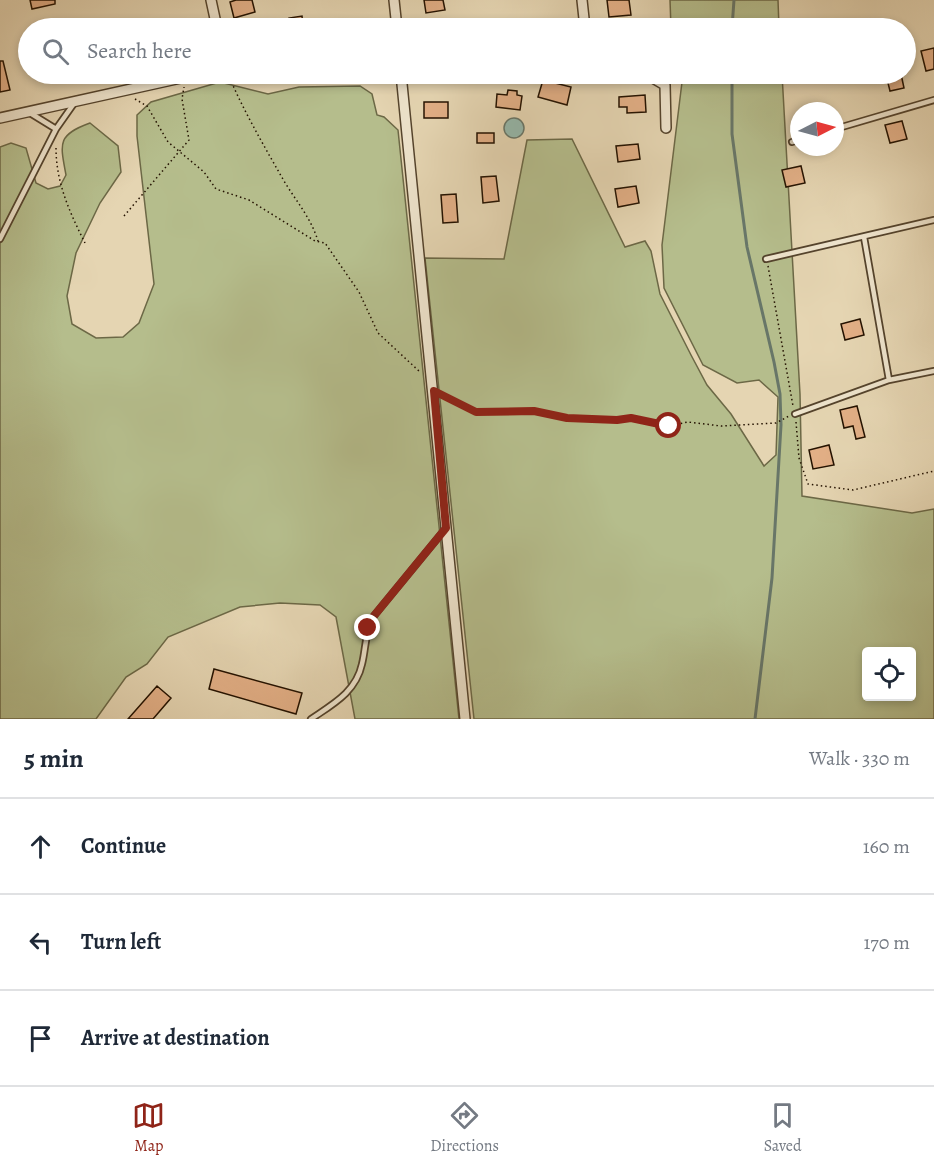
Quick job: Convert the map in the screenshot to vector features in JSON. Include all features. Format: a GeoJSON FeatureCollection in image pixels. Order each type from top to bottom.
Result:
{"type":"FeatureCollection","features":[{"type":"Feature","properties":{"kind":"street"},"geometry":{"type":"LineString","coordinates":[[211,0],[215,18]]}},
{"type":"Feature","properties":{"kind":"street"},"geometry":{"type":"LineString","coordinates":[[394,0],[396,18]]}},
{"type":"Feature","properties":{"kind":"street"},"geometry":{"type":"LineString","coordinates":[[582,0],[584,18]]}},
{"type":"Feature","properties":{"kind":"street"},"geometry":{"type":"LineString","coordinates":[[0,118],[151,84]]}},
{"type":"Feature","properties":{"kind":"street"},"geometry":{"type":"LineString","coordinates":[[402,84],[465,719]]}},
{"type":"Feature","properties":{"kind":"street"},"geometry":{"type":"LineString","coordinates":[[663,84],[666,128]]}},
{"type":"Feature","properties":{"kind":"lane"},"geometry":{"type":"LineString","coordinates":[[0,239],[56,129],[76,100]]}},
{"type":"Feature","properties":{"kind":"lane"},"geometry":{"type":"LineString","coordinates":[[844,126],[934,100]]}},
{"type":"Feature","properties":{"kind":"lane"},"geometry":{"type":"LineString","coordinates":[[27,111],[56,129]]}},
{"type":"Feature","properties":{"kind":"lane"},"geometry":{"type":"LineString","coordinates":[[766,259],[934,220]]}},
{"type":"Feature","properties":{"kind":"lane"},"geometry":{"type":"LineString","coordinates":[[864,237],[889,380]]}},
{"type":"Feature","properties":{"kind":"lane"},"geometry":{"type":"LineString","coordinates":[[795,414],[889,380],[934,371]]}},
{"type":"Feature","properties":{"kind":"lane"},"geometry":{"type":"LineString","coordinates":[[311,719],[344,698],[362,667],[368,628],[373,617],[446,528]]}},
{"type":"Feature","properties":{"kind":"path"},"geometry":{"type":"LineString","coordinates":[[124,216],[189,140],[182,99],[190,84]]}},
{"type":"Feature","properties":{"kind":"path"},"geometry":{"type":"LineString","coordinates":[[232,84],[241,104],[284,180],[307,215],[318,242]]}},
{"type":"Feature","properties":{"kind":"path"},"geometry":{"type":"LineString","coordinates":[[116,92],[147,106],[168,142],[204,172],[216,189],[249,200],[318,242],[325,243],[333,251],[366,304],[378,333],[424,375]]}},
{"type":"Feature","properties":{"kind":"path"},"geometry":{"type":"LineString","coordinates":[[56,129],[56,161],[65,202],[85,243]]}},
{"type":"Feature","properties":{"kind":"path"},"geometry":{"type":"LineString","coordinates":[[766,259],[795,414],[799,458],[808,484],[853,490],[934,471]]}},
{"type":"Feature","properties":{"kind":"path"},"geometry":{"type":"LineString","coordinates":[[434,391],[476,412],[534,411],[567,418],[617,420],[631,418],[669,426],[688,422],[721,426],[776,423],[795,414]]}},
{"type":"Feature","properties":{"kind":"green space"},"geometry":{"type":"Polygon","coordinates":[[[670,0],[778,0],[779,18],[671,18],[670,0]]]}},
{"type":"Feature","properties":{"kind":"green space"},"geometry":{"type":"Polygon","coordinates":[[[213,84],[228,84],[268,94],[299,87],[360,86],[372,94],[377,115],[384,117],[398,130],[459,719],[355,719],[336,617],[320,605],[280,603],[240,607],[168,637],[147,664],[126,677],[96,719],[0,719],[0,147],[11,143],[26,148],[36,183],[48,189],[60,186],[66,175],[63,142],[66,136],[79,127],[90,123],[118,146],[121,172],[100,203],[76,253],[67,296],[72,324],[96,338],[123,337],[139,323],[154,284],[137,136],[137,115],[151,102],[213,84]]]}},
{"type":"Feature","properties":{"kind":"green space"},"geometry":{"type":"Polygon","coordinates":[[[682,84],[783,84],[800,394],[802,496],[912,513],[934,509],[934,719],[474,719],[425,258],[504,259],[527,140],[572,139],[625,247],[645,241],[651,251],[660,294],[691,355],[707,385],[731,414],[764,466],[776,455],[778,397],[759,380],[737,383],[703,365],[664,288],[662,245],[682,84]]]}},
{"type":"Feature","properties":{"kind":"water"},"geometry":{"type":"Polygon","coordinates":[[[514,118],[521,121],[524,128],[521,135],[514,138],[507,135],[504,128],[507,121],[514,118]]]}},
{"type":"Feature","properties":{"kind":"building"},"geometry":{"type":"Polygon","coordinates":[[[30,0],[55,0],[55,4],[32,9],[30,0]]]}},
{"type":"Feature","properties":{"kind":"building"},"geometry":{"type":"Polygon","coordinates":[[[252,0],[255,12],[234,18],[230,2],[252,0]]]}},
{"type":"Feature","properties":{"kind":"building"},"geometry":{"type":"Polygon","coordinates":[[[424,0],[443,0],[445,10],[426,13],[424,0]]]}},
{"type":"Feature","properties":{"kind":"building"},"geometry":{"type":"Polygon","coordinates":[[[607,0],[629,0],[631,15],[609,17],[607,0]]]}},
{"type":"Feature","properties":{"kind":"building"},"geometry":{"type":"Polygon","coordinates":[[[934,48],[934,69],[926,71],[921,51],[934,48]]]}},
{"type":"Feature","properties":{"kind":"building"},"geometry":{"type":"Polygon","coordinates":[[[0,61],[3,61],[10,90],[0,92],[0,61]]]}},
{"type":"Feature","properties":{"kind":"building"},"geometry":{"type":"Polygon","coordinates":[[[542,84],[571,87],[567,105],[538,97],[542,84]]]}},
{"type":"Feature","properties":{"kind":"building"},"geometry":{"type":"Polygon","coordinates":[[[888,84],[903,84],[904,88],[890,91],[888,84]]]}},
{"type":"Feature","properties":{"kind":"building"},"geometry":{"type":"Polygon","coordinates":[[[508,90],[517,91],[517,95],[522,96],[520,110],[496,107],[497,94],[507,95],[508,90]]]}},
{"type":"Feature","properties":{"kind":"building"},"geometry":{"type":"Polygon","coordinates":[[[645,95],[646,112],[627,113],[627,107],[619,107],[619,97],[645,95]]]}},
{"type":"Feature","properties":{"kind":"building"},"geometry":{"type":"Polygon","coordinates":[[[424,102],[448,102],[448,118],[424,118],[424,102]]]}},
{"type":"Feature","properties":{"kind":"building"},"geometry":{"type":"Polygon","coordinates":[[[902,121],[907,139],[890,143],[885,125],[902,121]]]}},
{"type":"Feature","properties":{"kind":"building"},"geometry":{"type":"Polygon","coordinates":[[[477,133],[494,133],[494,143],[477,143],[477,133]]]}},
{"type":"Feature","properties":{"kind":"building"},"geometry":{"type":"Polygon","coordinates":[[[638,144],[640,159],[618,162],[616,146],[638,144]]]}},
{"type":"Feature","properties":{"kind":"building"},"geometry":{"type":"Polygon","coordinates":[[[801,166],[805,183],[786,187],[782,170],[801,166]]]}},
{"type":"Feature","properties":{"kind":"building"},"geometry":{"type":"Polygon","coordinates":[[[496,176],[499,201],[483,203],[481,177],[496,176]]]}},
{"type":"Feature","properties":{"kind":"building"},"geometry":{"type":"Polygon","coordinates":[[[636,186],[639,203],[618,207],[615,189],[636,186]]]}},
{"type":"Feature","properties":{"kind":"building"},"geometry":{"type":"Polygon","coordinates":[[[456,194],[458,222],[443,223],[441,195],[456,194]]]}},
{"type":"Feature","properties":{"kind":"building"},"geometry":{"type":"Polygon","coordinates":[[[860,319],[864,335],[845,340],[841,324],[860,319]]]}},
{"type":"Feature","properties":{"kind":"building"},"geometry":{"type":"Polygon","coordinates":[[[857,406],[865,437],[856,439],[853,426],[844,428],[840,410],[857,406]]]}},
{"type":"Feature","properties":{"kind":"building"},"geometry":{"type":"Polygon","coordinates":[[[829,445],[834,465],[813,469],[809,450],[829,445]]]}},
{"type":"Feature","properties":{"kind":"building"},"geometry":{"type":"Polygon","coordinates":[[[214,669],[302,693],[296,714],[209,689],[214,669]]]}},
{"type":"Feature","properties":{"kind":"building"},"geometry":{"type":"Polygon","coordinates":[[[157,686],[171,698],[153,719],[128,719],[157,686]]]}},
{"type":"Feature","properties":{"kind":"waterway"},"geometry":{"type":"LineString","coordinates":[[733,18],[734,0]]}},
{"type":"Feature","properties":{"kind":"waterway"},"geometry":{"type":"LineString","coordinates":[[732,84],[732,134],[747,247],[780,394],[781,425],[772,578],[755,719]]}},
{"type":"Feature","properties":{"kind":"route"},"geometry":{"type":"LineString","coordinates":[[368,628],[373,617],[446,528],[434,391],[476,412],[519,410],[544,412],[567,418],[617,420],[631,418],[669,426]]}}]}
